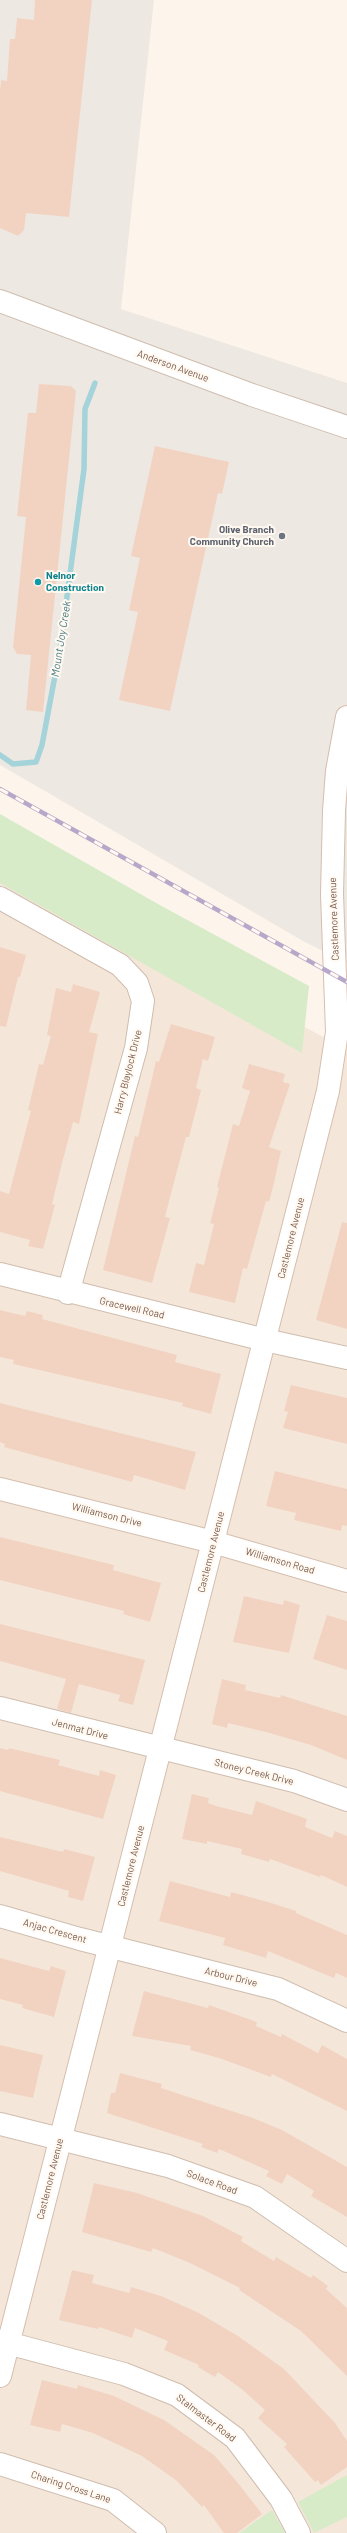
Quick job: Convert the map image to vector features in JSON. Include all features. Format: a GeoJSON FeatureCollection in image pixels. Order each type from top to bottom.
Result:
{"type":"FeatureCollection","features":[{"type":"Feature","properties":{"kind":"street","name":"Anderson Avenue"},"geometry":{"type":"LineString","coordinates":[[0,301],[252,395],[347,427]]}},
{"type":"Feature","properties":{"kind":"street","name":"Castlemore Avenue"},"geometry":{"type":"LineString","coordinates":[[0,2376],[4,2342],[61,2139],[319,1129],[336,1052],[337,1008],[332,853],[337,771],[347,717]]}},
{"type":"Feature","properties":{"kind":"street","name":"Harry Blaylock Drive"},"geometry":{"type":"LineString","coordinates":[[0,898],[120,966],[137,983],[143,1001],[136,1048],[68,1293]]}},
{"type":"Feature","properties":{"kind":"street","name":"Gracewell Road"},"geometry":{"type":"LineString","coordinates":[[0,1274],[68,1293],[347,1358]]}},
{"type":"Feature","properties":{"kind":"street","name":"Williamson Drive"},"geometry":{"type":"LineString","coordinates":[[0,1489],[214,1542]]}},
{"type":"Feature","properties":{"kind":"street","name":"Williamson Road"},"geometry":{"type":"LineString","coordinates":[[214,1542],[347,1581]]}},
{"type":"Feature","properties":{"kind":"street","name":"Jenmat Drive"},"geometry":{"type":"LineString","coordinates":[[0,1708],[160,1750]]}},
{"type":"Feature","properties":{"kind":"street","name":"Stoney Creek Drive"},"geometry":{"type":"LineString","coordinates":[[160,1750],[294,1781],[347,1800]]}},
{"type":"Feature","properties":{"kind":"street","name":"Anjac Crescent"},"geometry":{"type":"LineString","coordinates":[[0,1916],[110,1946]]}},
{"type":"Feature","properties":{"kind":"street","name":"Arbour Drive"},"geometry":{"type":"LineString","coordinates":[[110,1946],[278,1988],[347,2021]]}},
{"type":"Feature","properties":{"kind":"street"},"geometry":{"type":"LineString","coordinates":[[0,2124],[61,2139]]}},
{"type":"Feature","properties":{"kind":"street","name":"Solace Road"},"geometry":{"type":"LineString","coordinates":[[61,2139],[168,2166],[255,2197],[347,2261]]}},
{"type":"Feature","properties":{"kind":"street","name":"Stalmaster Road"},"geometry":{"type":"LineString","coordinates":[[4,2342],[124,2374],[177,2395],[235,2438],[281,2499],[299,2533]]}},
{"type":"Feature","properties":{"kind":"street","name":"Charing Cross Lane"},"geometry":{"type":"LineString","coordinates":[[0,2464],[113,2500],[155,2533]]}},
{"type":"Feature","properties":{"kind":"shaded area"},"geometry":{"type":"Polygon","coordinates":[[[0,0],[154,0],[121,309],[347,383],[347,963],[303,941],[0,765],[0,0]]]}},
{"type":"Feature","properties":{"kind":"shaded area"},"geometry":{"type":"Polygon","coordinates":[[[0,863],[135,940],[347,1049],[347,2533],[0,2533],[0,863]]]}},
{"type":"Feature","properties":{"kind":"green space"},"geometry":{"type":"Polygon","coordinates":[[[0,814],[158,904],[309,986],[302,1053],[0,883],[0,814]]]}},
{"type":"Feature","properties":{"kind":"green space"},"geometry":{"type":"Polygon","coordinates":[[[347,2475],[347,2517],[314,2533],[298,2502],[347,2475]]]}},
{"type":"Feature","properties":{"kind":"green space"},"geometry":{"type":"Polygon","coordinates":[[[272,2510],[285,2533],[239,2533],[272,2510]]]}},
{"type":"Feature","properties":{"kind":"building"},"geometry":{"type":"Polygon","coordinates":[[[35,0],[92,0],[69,217],[26,213],[24,230],[18,236],[0,228],[0,91],[1,80],[7,81],[10,39],[15,39],[17,18],[34,20],[35,0]]]}},
{"type":"Feature","properties":{"kind":"building","name":"Nelnor Construction"},"geometry":{"type":"Polygon","coordinates":[[[39,384],[71,386],[76,391],[43,712],[26,710],[31,655],[17,654],[13,647],[26,517],[17,516],[28,413],[36,413],[39,384]]]}},
{"type":"Feature","properties":{"kind":"building"},"geometry":{"type":"Polygon","coordinates":[[[155,446],[229,462],[222,494],[218,493],[170,711],[119,700],[138,612],[129,610],[140,558],[131,556],[155,446]]]}},
{"type":"Feature","properties":{"kind":"building"},"geometry":{"type":"Polygon","coordinates":[[[0,947],[26,955],[20,977],[18,977],[6,1027],[0,1026],[0,947]]]}},
{"type":"Feature","properties":{"kind":"building"},"geometry":{"type":"Polygon","coordinates":[[[73,984],[100,992],[89,1032],[98,1034],[79,1124],[73,1122],[52,1204],[55,1205],[43,1249],[28,1246],[30,1240],[0,1232],[0,1191],[9,1194],[31,1111],[28,1110],[39,1064],[43,1065],[51,1036],[47,1035],[56,988],[71,992],[73,984]]]}},
{"type":"Feature","properties":{"kind":"building"},"geometry":{"type":"Polygon","coordinates":[[[171,1024],[215,1037],[208,1061],[203,1059],[196,1088],[201,1090],[189,1137],[186,1137],[165,1217],[170,1218],[152,1283],[103,1270],[135,1136],[138,1137],[156,1061],[159,1062],[171,1024]]]}},
{"type":"Feature","properties":{"kind":"building"},"geometry":{"type":"Polygon","coordinates":[[[249,1064],[285,1074],[283,1082],[290,1084],[269,1147],[281,1151],[273,1187],[269,1202],[266,1201],[247,1269],[243,1268],[235,1303],[189,1292],[196,1263],[204,1265],[214,1224],[210,1223],[219,1188],[217,1187],[233,1124],[239,1126],[250,1091],[242,1088],[249,1064]]]}},
{"type":"Feature","properties":{"kind":"building"},"geometry":{"type":"Polygon","coordinates":[[[342,1222],[347,1223],[347,1329],[316,1320],[342,1222]]]}},
{"type":"Feature","properties":{"kind":"building"},"geometry":{"type":"Polygon","coordinates":[[[0,1310],[25,1316],[27,1311],[43,1315],[42,1319],[177,1355],[175,1362],[221,1374],[211,1414],[182,1406],[183,1403],[13,1364],[14,1360],[0,1357],[0,1310]]]}},
{"type":"Feature","properties":{"kind":"building"},"geometry":{"type":"Polygon","coordinates":[[[291,1385],[347,1398],[347,1444],[283,1428],[288,1412],[284,1411],[291,1385]]]}},
{"type":"Feature","properties":{"kind":"building"},"geometry":{"type":"Polygon","coordinates":[[[0,1403],[196,1452],[185,1490],[134,1475],[132,1482],[4,1447],[5,1444],[0,1442],[0,1403]]]}},
{"type":"Feature","properties":{"kind":"building"},"geometry":{"type":"Polygon","coordinates":[[[275,1471],[347,1489],[347,1526],[342,1525],[341,1531],[294,1520],[296,1513],[266,1506],[275,1471]]]}},
{"type":"Feature","properties":{"kind":"building"},"geometry":{"type":"Polygon","coordinates":[[[0,1537],[114,1565],[113,1570],[161,1583],[150,1622],[123,1614],[124,1611],[0,1580],[0,1537]]]}},
{"type":"Feature","properties":{"kind":"building"},"geometry":{"type":"Polygon","coordinates":[[[244,1596],[283,1605],[284,1600],[300,1605],[289,1653],[233,1642],[244,1596]]]}},
{"type":"Feature","properties":{"kind":"building"},"geometry":{"type":"Polygon","coordinates":[[[327,1615],[347,1621],[347,1670],[313,1659],[327,1615]]]}},
{"type":"Feature","properties":{"kind":"building"},"geometry":{"type":"Polygon","coordinates":[[[0,1624],[145,1660],[133,1705],[118,1701],[120,1695],[79,1684],[71,1713],[57,1709],[66,1679],[0,1661],[0,1624]]]}},
{"type":"Feature","properties":{"kind":"building"},"geometry":{"type":"Polygon","coordinates":[[[222,1679],[246,1685],[245,1690],[280,1698],[281,1695],[347,1716],[347,1760],[311,1745],[266,1732],[228,1723],[227,1728],[212,1724],[222,1679]]]}},
{"type":"Feature","properties":{"kind":"building"},"geometry":{"type":"Polygon","coordinates":[[[0,1748],[8,1750],[9,1748],[60,1760],[58,1765],[99,1776],[100,1770],[116,1775],[103,1819],[0,1791],[0,1748]]]}},
{"type":"Feature","properties":{"kind":"building"},"geometry":{"type":"Polygon","coordinates":[[[192,1794],[209,1798],[208,1803],[216,1806],[252,1815],[256,1801],[307,1819],[305,1827],[332,1838],[335,1831],[347,1836],[347,1887],[321,1875],[320,1877],[270,1859],[269,1862],[241,1854],[242,1849],[207,1841],[207,1844],[182,1839],[192,1794]]]}},
{"type":"Feature","properties":{"kind":"building"},"geometry":{"type":"Polygon","coordinates":[[[0,1837],[63,1852],[64,1849],[95,1857],[83,1901],[68,1897],[69,1891],[0,1871],[0,1837]]]}},
{"type":"Feature","properties":{"kind":"building"},"geometry":{"type":"Polygon","coordinates":[[[170,1881],[230,1897],[231,1892],[268,1902],[296,1911],[296,1913],[347,1935],[347,1978],[336,1973],[334,1978],[268,1951],[266,1958],[223,1945],[225,1938],[159,1921],[170,1881]]]}},
{"type":"Feature","properties":{"kind":"building"},"geometry":{"type":"Polygon","coordinates":[[[0,1958],[49,1971],[51,1966],[66,1971],[54,2017],[22,2008],[23,2005],[0,1999],[0,1958]]]}},
{"type":"Feature","properties":{"kind":"building"},"geometry":{"type":"Polygon","coordinates":[[[144,1991],[208,2008],[209,2005],[257,2022],[256,2026],[281,2037],[282,2034],[318,2053],[322,2045],[347,2059],[347,2111],[272,2074],[271,2077],[219,2058],[190,2050],[191,2046],[132,2036],[144,1991]]]}},
{"type":"Feature","properties":{"kind":"building"},"geometry":{"type":"Polygon","coordinates":[[[0,2045],[43,2055],[33,2098],[0,2091],[0,2045]]]}},
{"type":"Feature","properties":{"kind":"building"},"geometry":{"type":"Polygon","coordinates":[[[120,2073],[162,2084],[161,2088],[253,2118],[282,2130],[347,2167],[347,2217],[311,2196],[314,2191],[287,2174],[282,2184],[266,2176],[269,2171],[219,2149],[217,2153],[201,2147],[203,2144],[107,2113],[111,2093],[115,2093],[120,2073]]]}},
{"type":"Feature","properties":{"kind":"building"},"geometry":{"type":"Polygon","coordinates":[[[94,2183],[137,2193],[203,2216],[243,2237],[241,2241],[274,2261],[276,2257],[311,2278],[313,2275],[328,2286],[326,2289],[347,2308],[347,2376],[301,2331],[239,2290],[240,2288],[190,2263],[153,2248],[151,2252],[82,2232],[94,2183]]]}},
{"type":"Feature","properties":{"kind":"building"},"geometry":{"type":"Polygon","coordinates":[[[72,2270],[94,2275],[92,2283],[129,2293],[131,2287],[161,2296],[197,2312],[238,2336],[284,2369],[335,2423],[347,2441],[347,2467],[321,2485],[318,2480],[315,2482],[284,2447],[287,2444],[258,2418],[265,2410],[243,2390],[218,2372],[215,2377],[198,2367],[199,2365],[164,2350],[168,2341],[135,2328],[132,2338],[99,2327],[98,2329],[59,2320],[72,2270]]]}},
{"type":"Feature","properties":{"kind":"building"},"geometry":{"type":"Polygon","coordinates":[[[42,2380],[77,2389],[78,2385],[114,2396],[164,2420],[214,2455],[262,2514],[237,2533],[224,2533],[204,2505],[202,2507],[177,2481],[142,2456],[93,2433],[62,2424],[60,2432],[30,2425],[42,2380]]]}},
{"type":"Feature","properties":{"kind":"waterway","name":"Mount Joy Creek"},"geometry":{"type":"LineString","coordinates":[[0,755],[13,764],[36,762],[42,745],[60,649],[84,469],[85,409],[95,383]]}},
{"type":"Feature","properties":{"kind":"railway"},"geometry":{"type":"LineString","coordinates":[[0,789],[347,982]]}},
{"type":"Feature","properties":{"kind":"place","name":"Olive Branch Community Church"},"geometry":{"type":"Point","coordinates":[282,536]}},
{"type":"Feature","properties":{"kind":"place","name":"Nelnor Construction"},"geometry":{"type":"Point","coordinates":[38,582]}}]}
